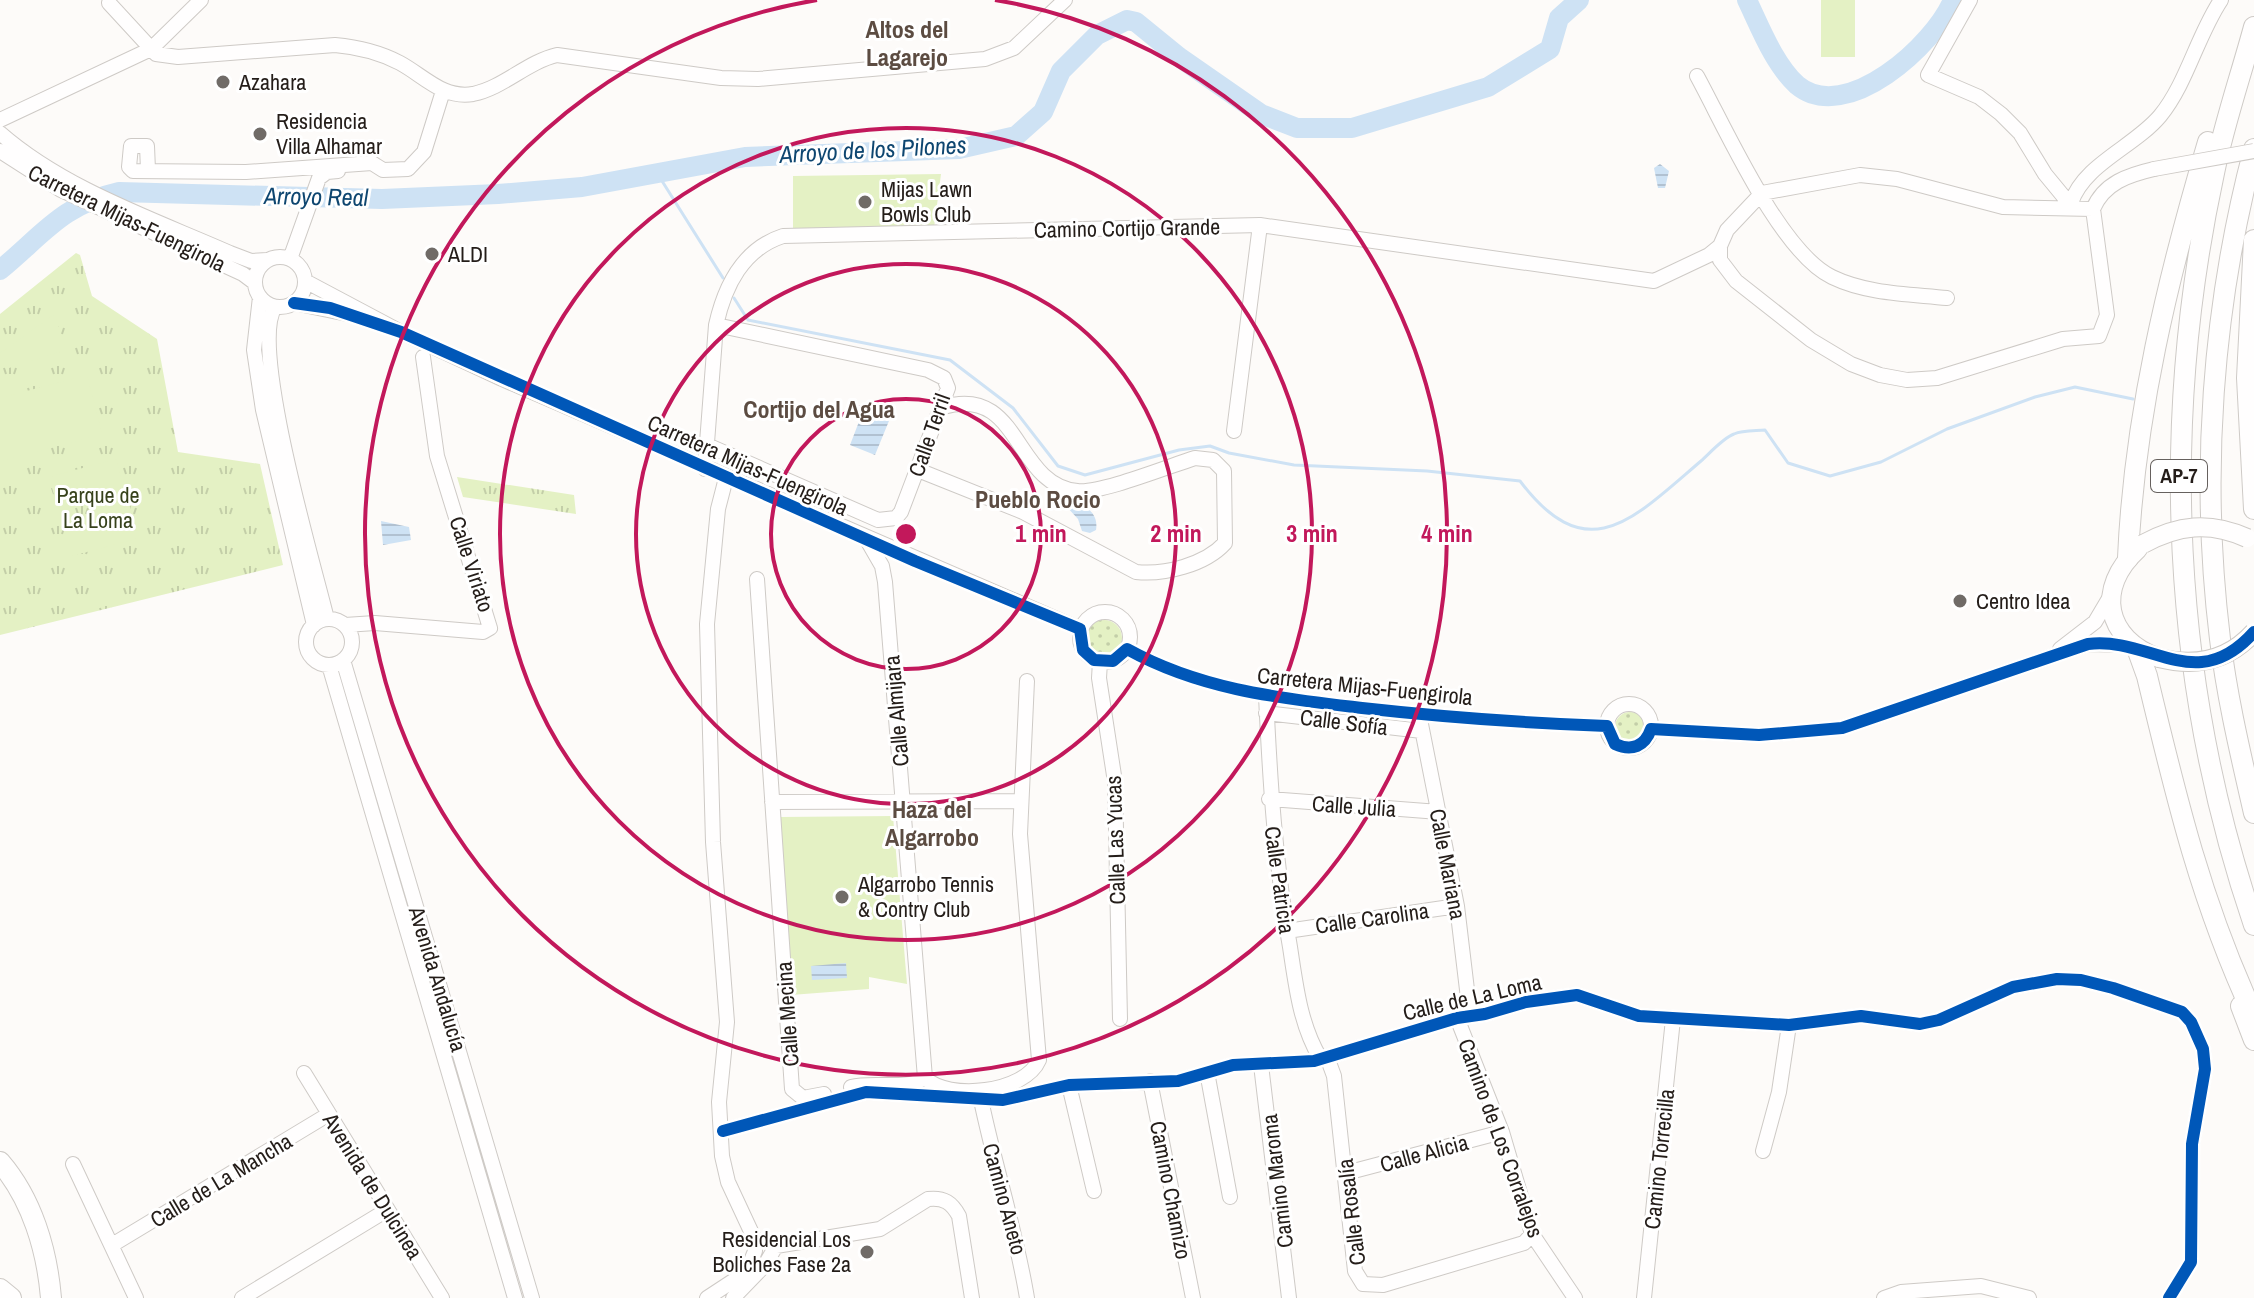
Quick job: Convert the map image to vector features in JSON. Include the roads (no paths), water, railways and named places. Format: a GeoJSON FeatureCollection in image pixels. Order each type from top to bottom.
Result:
{"type":"FeatureCollection","features":[{"type":"Feature","properties":{"kind":"highway"},"geometry":{"type":"LineString","coordinates":[[2136,551],[2143,421],[2161,318],[2218,109],[2238,52],[2254,25]]}},
{"type":"Feature","properties":{"kind":"highway","name":"AP-7"},"geometry":{"type":"LineString","coordinates":[[2254,25],[2214,171],[2195,272],[2186,344],[2179,477],[2188,640],[2206,747],[2224,828],[2254,925]]}},
{"type":"Feature","properties":{"kind":"highway","name":"AP-7"},"geometry":{"type":"LineString","coordinates":[[2254,150],[2227,274],[2217,347],[2211,490],[2220,640],[2254,813]]}},
{"type":"Feature","properties":{"kind":"highway"},"geometry":{"type":"LineString","coordinates":[[2254,240],[2247,378],[2254,510]]}},
{"type":"Feature","properties":{"kind":"highway"},"geometry":{"type":"LineString","coordinates":[[2134,648],[2147,676],[2193,863],[2254,1040]]}},
{"type":"Feature","properties":{"kind":"highway"},"geometry":{"type":"LineString","coordinates":[[2229,964],[2254,1016]]}},
{"type":"Feature","properties":{"kind":"highway"},"geometry":{"type":"LineString","coordinates":[[0,1162],[30,1210],[42,1246],[51,1298]]}},
{"type":"Feature","properties":{"kind":"highway"},"geometry":{"type":"LineString","coordinates":[[0,1289],[11,1298]]}},
{"type":"Feature","properties":{"kind":"main road"},"geometry":{"type":"LineString","coordinates":[[2250,540],[2220,528],[2194,526],[2166,533],[2136,551],[2111,595],[2113,618],[2134,648],[2159,658],[2183,663],[2207,661],[2235,650],[2254,632]]}},
{"type":"Feature","properties":{"kind":"street"},"geometry":{"type":"LineString","coordinates":[[0,120],[151,49],[201,0]]}},
{"type":"Feature","properties":{"kind":"street"},"geometry":{"type":"LineString","coordinates":[[109,3],[156,54],[178,57],[335,45],[357,47],[399,62],[443,91],[471,94],[543,58],[557,55],[721,78],[758,79],[964,61],[1006,53],[1065,0]]}},
{"type":"Feature","properties":{"kind":"street"},"geometry":{"type":"LineString","coordinates":[[1970,0],[1928,75],[1979,97],[2001,114],[2020,133],[2045,174],[2072,205]]}},
{"type":"Feature","properties":{"kind":"street"},"geometry":{"type":"LineString","coordinates":[[2072,205],[2082,182],[2146,130],[2170,102],[2206,22],[2221,0]]}},
{"type":"Feature","properties":{"kind":"street"},"geometry":{"type":"LineString","coordinates":[[1697,76],[1762,193],[1800,252],[1830,277],[1875,290],[1947,298]]}},
{"type":"Feature","properties":{"kind":"street"},"geometry":{"type":"LineString","coordinates":[[148,170],[246,172],[319,178],[332,171],[408,169],[420,159],[443,91]]}},
{"type":"Feature","properties":{"kind":"street"},"geometry":{"type":"LineString","coordinates":[[0,133],[65,184]]}},
{"type":"Feature","properties":{"kind":"street"},"geometry":{"type":"LineString","coordinates":[[2093,209],[2072,205],[2003,207],[1897,179],[1860,175],[1762,193],[1741,212],[1720,246],[1720,260],[1736,281],[1824,349],[1880,375],[1927,380],[2063,339],[2099,336],[2107,315],[2093,209],[2111,185],[2154,169],[2254,150]]}},
{"type":"Feature","properties":{"kind":"street","name":"Carretera Mijas-Fuengirola"},"geometry":{"type":"LineString","coordinates":[[0,151],[234,270],[257,290]]}},
{"type":"Feature","properties":{"kind":"street"},"geometry":{"type":"LineString","coordinates":[[246,172],[372,163],[383,170]]}},
{"type":"Feature","properties":{"kind":"street"},"geometry":{"type":"LineString","coordinates":[[290,259],[319,178]]}},
{"type":"Feature","properties":{"kind":"street"},"geometry":{"type":"LineString","coordinates":[[121,211],[238,256],[290,259],[299,266],[305,281],[303,292],[294,303],[275,307]]}},
{"type":"Feature","properties":{"kind":"street"},"geometry":{"type":"LineString","coordinates":[[1234,431],[1260,225]]}},
{"type":"Feature","properties":{"kind":"street","name":"Camino Cortijo Grande"},"geometry":{"type":"LineString","coordinates":[[705,469],[716,325],[721,303],[744,260],[756,248],[783,236],[1260,225],[1654,281],[1709,255],[1720,246]]}},
{"type":"Feature","properties":{"kind":"street"},"geometry":{"type":"LineString","coordinates":[[267,260],[257,272],[254,350],[263,410],[320,622]]}},
{"type":"Feature","properties":{"kind":"street","name":"Carretera Mijas-Fuengirola"},"geometry":{"type":"LineString","coordinates":[[305,281],[401,332],[705,469],[1080,629]]}},
{"type":"Feature","properties":{"kind":"street"},"geometry":{"type":"LineString","coordinates":[[257,290],[275,307]]}},
{"type":"Feature","properties":{"kind":"street","name":"Carretera Mijas-Fuengirola"},"geometry":{"type":"LineString","coordinates":[[294,303],[330,308],[401,332]]}},
{"type":"Feature","properties":{"kind":"street"},"geometry":{"type":"LineString","coordinates":[[275,307],[267,335],[277,407],[320,622]]}},
{"type":"Feature","properties":{"kind":"street","name":"Calle Terril"},"geometry":{"type":"LineString","coordinates":[[707,445],[878,520],[891,520],[901,512],[948,388],[938,373],[716,325]]}},
{"type":"Feature","properties":{"kind":"street","name":"Calle Viriato"},"geometry":{"type":"LineString","coordinates":[[345,625],[375,623],[483,632],[490,628],[437,456],[423,357]]}},
{"type":"Feature","properties":{"kind":"street"},"geometry":{"type":"LineString","coordinates":[[918,470],[1023,512],[1136,572],[1154,574],[1206,559],[1225,543],[1224,471],[1213,460],[1195,458],[1092,491],[1070,490],[1050,481],[994,410],[976,403],[943,407]]}},
{"type":"Feature","properties":{"kind":"street"},"geometry":{"type":"LineString","coordinates":[[707,1298],[736,1279],[749,1266],[755,1251],[755,1240],[728,1182],[722,1156],[719,1102],[727,1022],[713,842],[706,652],[718,509],[726,478]]}},
{"type":"Feature","properties":{"kind":"street","name":"Calle Almijara"},"geometry":{"type":"LineString","coordinates":[[867,539],[882,566],[885,582],[925,1078]]}},
{"type":"Feature","properties":{"kind":"street"},"geometry":{"type":"LineString","coordinates":[[885,582],[900,565],[915,561]]}},
{"type":"Feature","properties":{"kind":"street","name":"Calle Mecina"},"geometry":{"type":"LineString","coordinates":[[757,579],[792,1089],[803,1098],[873,1082],[911,1085],[925,1078],[938,1087],[1001,1088],[1026,1079],[1039,1060],[1020,834],[1027,681]]}},
{"type":"Feature","properties":{"kind":"street"},"geometry":{"type":"LineString","coordinates":[[2053,655],[2095,622],[2111,595]]}},
{"type":"Feature","properties":{"kind":"street"},"geometry":{"type":"LineString","coordinates":[[1094,614],[1114,614],[1128,628],[1127,649],[1117,659],[1100,662],[1083,650],[1080,629],[1094,614]]}},
{"type":"Feature","properties":{"kind":"street"},"geometry":{"type":"LineString","coordinates":[[320,622],[345,625],[352,639],[336,663],[315,661],[307,649],[307,635],[320,622]]}},
{"type":"Feature","properties":{"kind":"street"},"geometry":{"type":"LineString","coordinates":[[1651,729],[1759,735],[1842,728],[1923,703],[2088,644],[2134,648]]}},
{"type":"Feature","properties":{"kind":"street","name":"Carretera Mijas-Fuengirola"},"geometry":{"type":"LineString","coordinates":[[1127,649],[1192,679],[1266,696],[1419,714],[1607,726]]}},
{"type":"Feature","properties":{"kind":"street","name":"Calle Las Yucas"},"geometry":{"type":"LineString","coordinates":[[1100,662],[1099,678],[1115,782],[1120,1019]]}},
{"type":"Feature","properties":{"kind":"street","name":"Avenida Andalucía"},"geometry":{"type":"LineString","coordinates":[[336,663],[515,1298]]}},
{"type":"Feature","properties":{"kind":"street","name":"Avenida Andalucía"},"geometry":{"type":"LineString","coordinates":[[336,663],[532,1298]]}},
{"type":"Feature","properties":{"kind":"street","name":"Calle Patricia"},"geometry":{"type":"LineString","coordinates":[[1266,696],[1269,799],[1287,931],[1302,1016],[1324,1058]]}},
{"type":"Feature","properties":{"kind":"street"},"geometry":{"type":"LineString","coordinates":[[1631,704],[1647,712],[1651,729],[1644,743],[1630,749],[1612,741],[1607,726],[1614,710],[1631,704]]}},
{"type":"Feature","properties":{"kind":"street","name":"Calle Sofía"},"geometry":{"type":"LineString","coordinates":[[1266,713],[1422,731]]}},
{"type":"Feature","properties":{"kind":"street","name":"Calle Mariana"},"geometry":{"type":"LineString","coordinates":[[1419,714],[1457,906],[1463,1016]]}},
{"type":"Feature","properties":{"kind":"street","name":"Calle Julia"},"geometry":{"type":"LineString","coordinates":[[1269,799],[1439,812]]}},
{"type":"Feature","properties":{"kind":"street"},"geometry":{"type":"LineString","coordinates":[[772,802],[1021,801]]}},
{"type":"Feature","properties":{"kind":"street","name":"Calle Carolina"},"geometry":{"type":"LineString","coordinates":[[1287,931],[1457,906]]}},
{"type":"Feature","properties":{"kind":"street","name":"Calle de La Loma"},"geometry":{"type":"LineString","coordinates":[[723,1131],[866,1092],[1003,1100],[1069,1085],[1178,1081],[1233,1065],[1324,1058],[1463,1016],[1577,995],[1639,1016],[1673,1019],[1789,1025],[1851,1016],[1927,1024],[2002,990],[2049,980],[2073,979],[2170,1005],[2191,1022],[2203,1049],[2205,1069],[2192,1144],[2191,1262],[2169,1298]]}},
{"type":"Feature","properties":{"kind":"street","name":"Camino de Los Corralejos"},"geometry":{"type":"LineString","coordinates":[[1463,1016],[1532,1234],[1575,1298]]}},
{"type":"Feature","properties":{"kind":"street","name":"Camino Torrecilla"},"geometry":{"type":"LineString","coordinates":[[1644,1298],[1673,1019]]}},
{"type":"Feature","properties":{"kind":"street"},"geometry":{"type":"LineString","coordinates":[[1763,1151],[1779,1092],[1789,1025]]}},
{"type":"Feature","properties":{"kind":"street","name":"Calle Rosalía"},"geometry":{"type":"LineString","coordinates":[[1324,1058],[1334,1076],[1355,1271],[1363,1284],[1383,1285],[1524,1243],[1532,1234]]}},
{"type":"Feature","properties":{"kind":"street","name":"Camino Maroma"},"geometry":{"type":"LineString","coordinates":[[1261,1065],[1289,1298]]}},
{"type":"Feature","properties":{"kind":"street"},"geometry":{"type":"LineString","coordinates":[[1207,1072],[1230,1197]]}},
{"type":"Feature","properties":{"kind":"street","name":"Avenida de Dulcinea"},"geometry":{"type":"LineString","coordinates":[[304,1073],[442,1298]]}},
{"type":"Feature","properties":{"kind":"street","name":"Camino Chamizo"},"geometry":{"type":"LineString","coordinates":[[1150,1081],[1193,1298]]}},
{"type":"Feature","properties":{"kind":"street"},"geometry":{"type":"LineString","coordinates":[[1069,1085],[1094,1191]]}},
{"type":"Feature","properties":{"kind":"street","name":"Camino Aneto"},"geometry":{"type":"LineString","coordinates":[[981,1100],[992,1153],[1016,1232],[1027,1298]]}},
{"type":"Feature","properties":{"kind":"street","name":"Calle de La Mancha"},"geometry":{"type":"LineString","coordinates":[[112,1245],[329,1114]]}},
{"type":"Feature","properties":{"kind":"street","name":"Calle Alicia"},"geometry":{"type":"LineString","coordinates":[[1346,1173],[1502,1132]]}},
{"type":"Feature","properties":{"kind":"street"},"geometry":{"type":"LineString","coordinates":[[73,1164],[136,1298]]}},
{"type":"Feature","properties":{"kind":"street"},"geometry":{"type":"LineString","coordinates":[[733,1298],[765,1265],[776,1246],[880,1229],[928,1199],[937,1198],[953,1206],[959,1216],[972,1298]]}},
{"type":"Feature","properties":{"kind":"street"},"geometry":{"type":"LineString","coordinates":[[242,1298],[387,1210]]}},
{"type":"Feature","properties":{"kind":"street"},"geometry":{"type":"LineString","coordinates":[[1884,1298],[1901,1292],[1981,1286],[2029,1298]]}},
{"type":"Feature","properties":{"kind":"water"},"geometry":{"type":"Polygon","coordinates":[[[1660,164],[1669,171],[1665,188],[1658,188],[1654,168],[1660,164]]]}},
{"type":"Feature","properties":{"kind":"water"},"geometry":{"type":"Polygon","coordinates":[[[880,412],[891,416],[875,455],[850,445],[860,419],[871,414],[878,417],[880,412]]]}},
{"type":"Feature","properties":{"kind":"water"},"geometry":{"type":"Polygon","coordinates":[[[1070,501],[1090,510],[1096,530],[1090,533],[1082,531],[1078,519],[1066,506],[1070,501]]]}},
{"type":"Feature","properties":{"kind":"water"},"geometry":{"type":"Polygon","coordinates":[[[381,521],[409,527],[411,540],[383,545],[381,521]]]}},
{"type":"Feature","properties":{"kind":"water"},"geometry":{"type":"Polygon","coordinates":[[[846,963],[847,978],[812,980],[811,966],[846,963]]]}},
{"type":"Feature","properties":{"kind":"waterway","name":"Arroyo de los Pilones"},"geometry":{"type":"LineString","coordinates":[[0,270],[67,213],[119,192],[382,199],[498,194],[582,187],[745,157],[959,149],[1016,136],[1043,112],[1061,71],[1097,35],[1127,20],[1136,22],[1179,57],[1261,114],[1297,128],[1352,128],[1488,87],[1550,49],[1559,18],[1579,0]]}},
{"type":"Feature","properties":{"kind":"waterway","name":"Arroyo de los Pilones"},"geometry":{"type":"LineString","coordinates":[[1747,0],[1774,56],[1797,85],[1817,95],[1840,95],[1863,88],[1887,74],[1928,38],[1953,0]]}},
{"type":"Feature","properties":{"kind":"waterway"},"geometry":{"type":"LineString","coordinates":[[657,173],[723,278]]}},
{"type":"Feature","properties":{"kind":"waterway"},"geometry":{"type":"LineString","coordinates":[[734,298],[748,320],[950,360],[1013,408],[1058,466],[1085,475],[1179,450],[1210,446],[1229,453],[1294,465],[1427,471],[1520,481],[1545,508],[1568,524],[1589,529],[1611,526],[1632,516],[1677,482],[1721,442],[1745,431],[1765,430],[1788,463],[1830,476],[1881,462],[1947,429],[2035,397],[2075,387],[2133,399]]}},
{"type":"Feature","properties":{"kind":"place","name":"Azahara"},"geometry":{"type":"Point","coordinates":[223,82]}},
{"type":"Feature","properties":{"kind":"place","name":"Residencia Villa Alhamar"},"geometry":{"type":"Point","coordinates":[260,134]}},
{"type":"Feature","properties":{"kind":"place","name":"Mijas Lawn Bowls Club"},"geometry":{"type":"Point","coordinates":[865,202]}},
{"type":"Feature","properties":{"kind":"place","name":"ALDI"},"geometry":{"type":"Point","coordinates":[432,254]}},
{"type":"Feature","properties":{"kind":"place","name":"Centro Idea"},"geometry":{"type":"Point","coordinates":[1960,601]}},
{"type":"Feature","properties":{"kind":"place","name":"Algarrobo Tennis & Contry Club"},"geometry":{"type":"Point","coordinates":[842,897]}},
{"type":"Feature","properties":{"kind":"place","name":"Residencial Los Boliches Fase 2a"},"geometry":{"type":"Point","coordinates":[867,1252]}},
{"type":"Feature","properties":{"kind":"district","name":"Altos del Lagarejo"},"geometry":{"type":"Point","coordinates":[907,44]}},
{"type":"Feature","properties":{"kind":"district","name":"Cortijo del Agua"},"geometry":{"type":"Point","coordinates":[819,410]}},
{"type":"Feature","properties":{"kind":"district","name":"Pueblo Rocio"},"geometry":{"type":"Point","coordinates":[1038,500]}},
{"type":"Feature","properties":{"kind":"district","name":"Haza del Algarrobo"},"geometry":{"type":"Point","coordinates":[932,824]}},
{"type":"Feature","properties":{"kind":"water label","name":"Arroyo Real"},"geometry":{"type":"Point","coordinates":[316,197]}},
{"type":"Feature","properties":{"kind":"park label","name":"Parque de La Loma"},"geometry":{"type":"Point","coordinates":[98,508]}}]}
